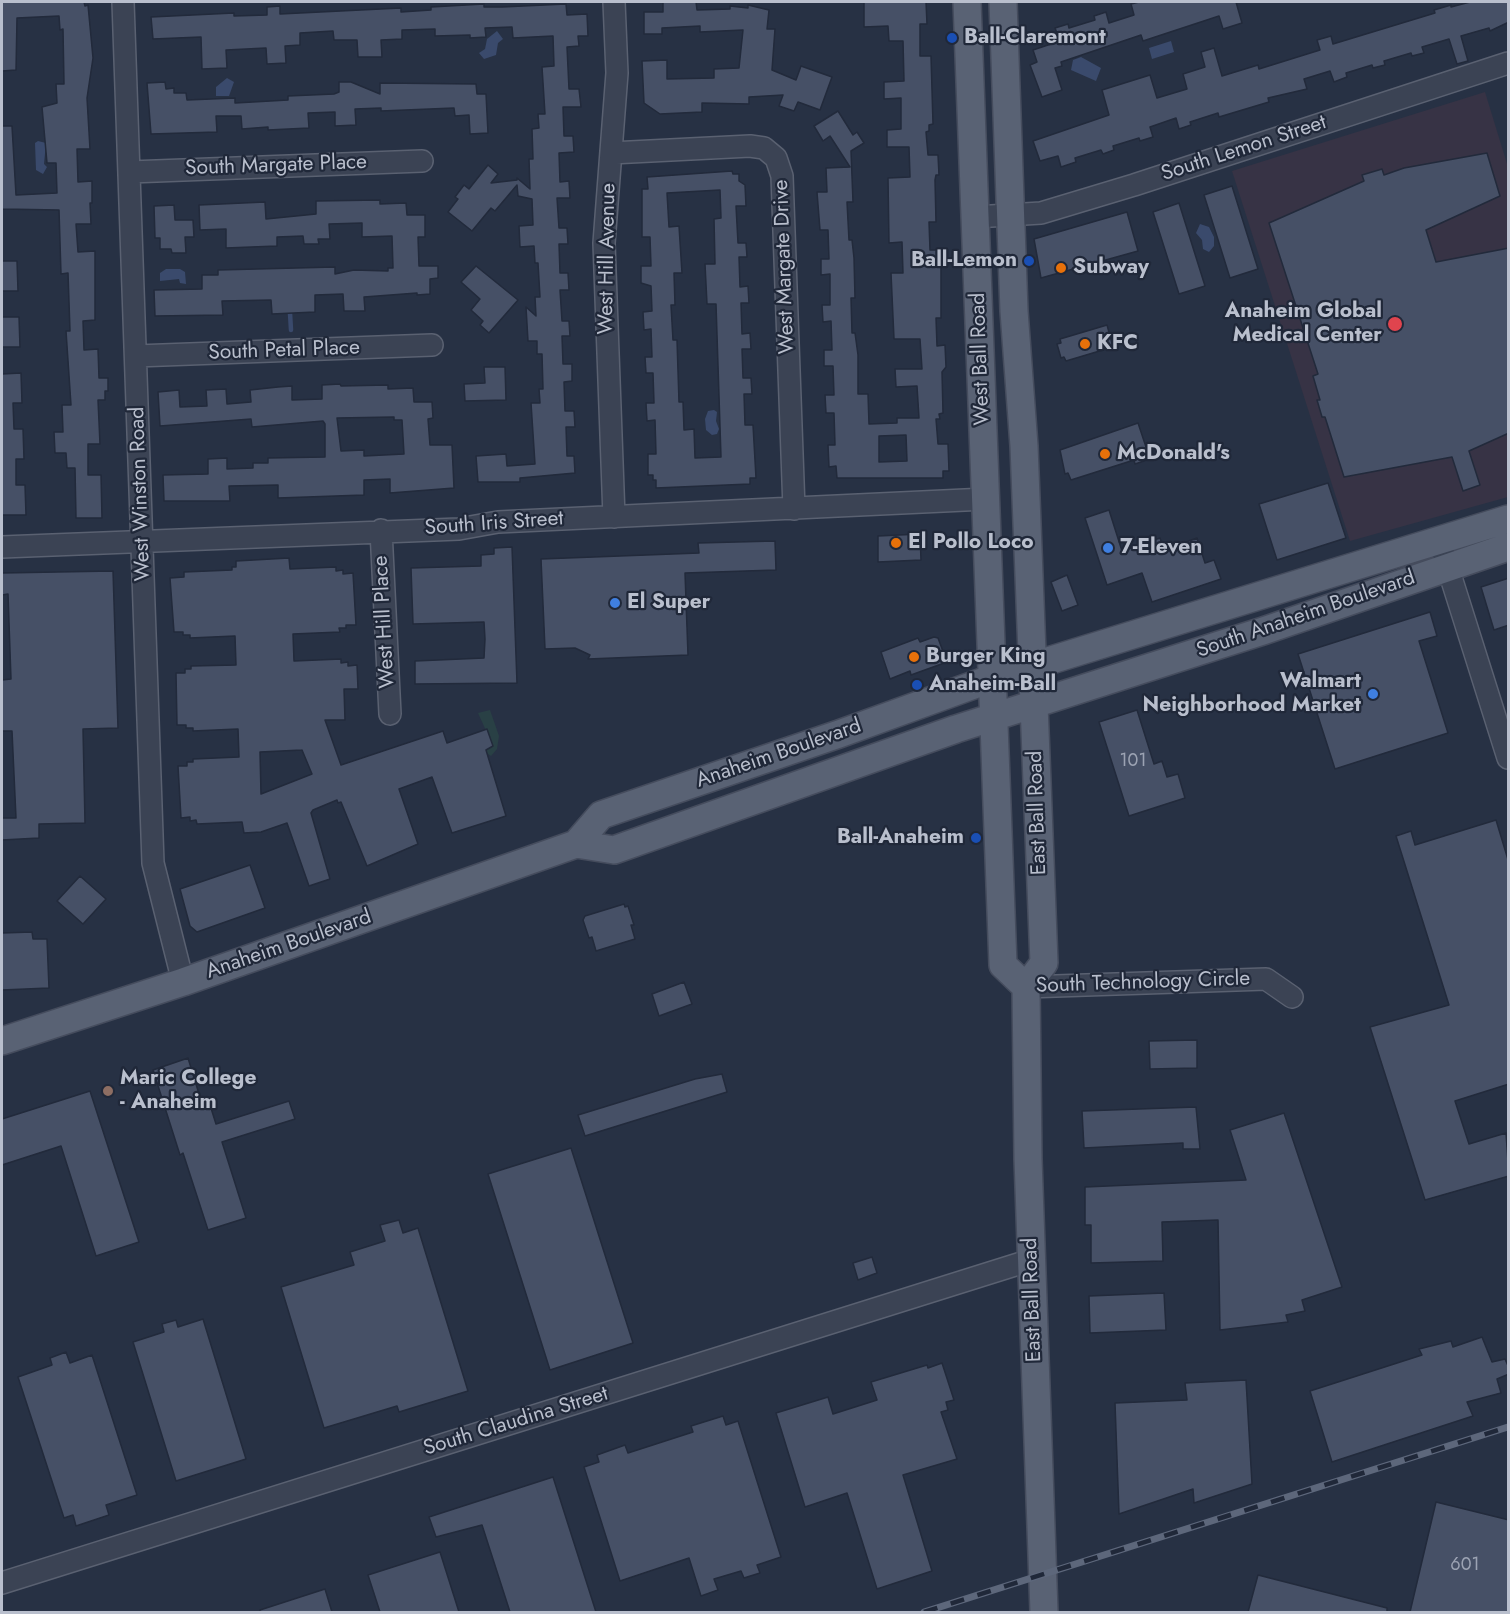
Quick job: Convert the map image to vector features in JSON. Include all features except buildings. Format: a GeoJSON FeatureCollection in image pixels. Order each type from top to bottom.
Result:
{"type":"FeatureCollection","features":[{"type":"Feature","properties":{"kind":"main road","name":"West Ball Road"},"geometry":{"type":"LineString","coordinates":[[968,2],[995,717]]}},
{"type":"Feature","properties":{"kind":"main road","name":"West Ball Road"},"geometry":{"type":"LineString","coordinates":[[1009,2],[1011,216],[1035,705]]}},
{"type":"Feature","properties":{"kind":"main road","name":"South Anaheim Boulevard"},"geometry":{"type":"LineString","coordinates":[[993,678],[1509,519]]}},
{"type":"Feature","properties":{"kind":"main road","name":"South Anaheim Boulevard"},"geometry":{"type":"LineString","coordinates":[[995,717],[1263,631],[1509,548]]}},
{"type":"Feature","properties":{"kind":"main road","name":"Anaheim Boulevard"},"geometry":{"type":"LineString","coordinates":[[576,844],[601,815],[839,734],[993,678]]}},
{"type":"Feature","properties":{"kind":"main road","name":"East Ball Road"},"geometry":{"type":"LineString","coordinates":[[1035,705],[1044,963],[1026,987],[1031,1260],[1044,1612]]}},
{"type":"Feature","properties":{"kind":"main road","name":"Anaheim Boulevard"},"geometry":{"type":"LineString","coordinates":[[2,1041],[183,982],[576,844],[614,850],[995,717]]}},
{"type":"Feature","properties":{"kind":"main road","name":"East Ball Road"},"geometry":{"type":"LineString","coordinates":[[995,717],[1003,965],[1026,987]]}},
{"type":"Feature","properties":{"kind":"street","name":"West Winston Road"},"geometry":{"type":"LineString","coordinates":[[123,2],[153,863],[183,982]]}},
{"type":"Feature","properties":{"kind":"street","name":"West Hill Avenue"},"geometry":{"type":"LineString","coordinates":[[614,2],[617,73],[604,243],[614,517]]}},
{"type":"Feature","properties":{"kind":"street","name":"South Lemon Street"},"geometry":{"type":"LineString","coordinates":[[975,217],[1041,213],[1509,63]]}},
{"type":"Feature","properties":{"kind":"street","name":"West Margate Drive"},"geometry":{"type":"LineString","coordinates":[[611,153],[750,146],[764,148],[776,158],[782,176],[794,509]]}},
{"type":"Feature","properties":{"kind":"street","name":"South Margate Place"},"geometry":{"type":"LineString","coordinates":[[130,172],[422,161]]}},
{"type":"Feature","properties":{"kind":"street","name":"South Petal Place"},"geometry":{"type":"LineString","coordinates":[[136,356],[432,345]]}},
{"type":"Feature","properties":{"kind":"street","name":"South Iris Street"},"geometry":{"type":"LineString","coordinates":[[2,547],[459,529],[498,522],[986,499]]}},
{"type":"Feature","properties":{"kind":"street","name":"West Hill Place"},"geometry":{"type":"LineString","coordinates":[[381,531],[390,714]]}},
{"type":"Feature","properties":{"kind":"street"},"geometry":{"type":"LineString","coordinates":[[1439,541],[1509,758]]}},
{"type":"Feature","properties":{"kind":"street","name":"South Technology Circle"},"geometry":{"type":"LineString","coordinates":[[1026,987],[1266,979],[1292,997]]}},
{"type":"Feature","properties":{"kind":"street","name":"South Claudina Street"},"geometry":{"type":"LineString","coordinates":[[2,1583],[1031,1260]]}},
{"type":"Feature","properties":{"kind":"shaded area","name":"Anaheim Global Medical Center"},"geometry":{"type":"Polygon","coordinates":[[[1485,92],[1508,167],[1508,497],[1350,541],[1232,171],[1485,92]]]}},
{"type":"Feature","properties":{"kind":"green space"},"geometry":{"type":"Polygon","coordinates":[[[490,710],[499,736],[497,749],[491,756],[484,751],[493,746],[478,713],[490,710]]]}},
{"type":"Feature","properties":{"kind":"water"},"geometry":{"type":"Polygon","coordinates":[[[497,31],[503,39],[498,43],[496,55],[484,59],[479,53],[485,49],[487,39],[497,31]]]}},
{"type":"Feature","properties":{"kind":"water"},"geometry":{"type":"Polygon","coordinates":[[[1171,41],[1174,52],[1152,59],[1149,48],[1171,41]]]}},
{"type":"Feature","properties":{"kind":"water"},"geometry":{"type":"Polygon","coordinates":[[[1081,57],[1101,68],[1096,81],[1071,70],[1073,60],[1081,57]]]}},
{"type":"Feature","properties":{"kind":"water"},"geometry":{"type":"Polygon","coordinates":[[[227,78],[234,82],[229,96],[216,96],[216,87],[227,78]]]}},
{"type":"Feature","properties":{"kind":"water"},"geometry":{"type":"Polygon","coordinates":[[[38,141],[46,143],[44,164],[47,167],[43,174],[36,170],[35,143],[38,141]]]}},
{"type":"Feature","properties":{"kind":"water"},"geometry":{"type":"Polygon","coordinates":[[[1200,224],[1209,227],[1214,237],[1214,246],[1209,252],[1203,249],[1202,240],[1196,233],[1200,224]]]}},
{"type":"Feature","properties":{"kind":"water"},"geometry":{"type":"Polygon","coordinates":[[[166,269],[180,269],[185,272],[186,284],[180,283],[179,279],[160,281],[160,273],[166,269]]]}},
{"type":"Feature","properties":{"kind":"water"},"geometry":{"type":"Polygon","coordinates":[[[708,411],[717,412],[716,421],[719,429],[717,434],[712,435],[706,430],[705,419],[708,411]]]}},
{"type":"Feature","properties":{"kind":"waterway"},"geometry":{"type":"LineString","coordinates":[[290,313],[291,330]]}},
{"type":"Feature","properties":{"kind":"railway"},"geometry":{"type":"LineString","coordinates":[[924,1612],[1508,1427]]}},
{"type":"Feature","properties":{"kind":"place","name":"Ball-Claremont"},"geometry":{"type":"Point","coordinates":[952,38]}},
{"type":"Feature","properties":{"kind":"place","name":"Ball-Lemon"},"geometry":{"type":"Point","coordinates":[1029,261]}},
{"type":"Feature","properties":{"kind":"place","name":"Subway"},"geometry":{"type":"Point","coordinates":[1061,268]}},
{"type":"Feature","properties":{"kind":"place","name":"Anaheim Global Medical Center"},"geometry":{"type":"Point","coordinates":[1395,324]}},
{"type":"Feature","properties":{"kind":"place","name":"KFC"},"geometry":{"type":"Point","coordinates":[1085,344]}},
{"type":"Feature","properties":{"kind":"place","name":"McDonald's"},"geometry":{"type":"Point","coordinates":[1105,454]}},
{"type":"Feature","properties":{"kind":"place","name":"El Pollo Loco"},"geometry":{"type":"Point","coordinates":[896,543]}},
{"type":"Feature","properties":{"kind":"place","name":"7-Eleven"},"geometry":{"type":"Point","coordinates":[1108,548]}},
{"type":"Feature","properties":{"kind":"place","name":"El Super"},"geometry":{"type":"Point","coordinates":[615,603]}},
{"type":"Feature","properties":{"kind":"place","name":"Burger King"},"geometry":{"type":"Point","coordinates":[914,657]}},
{"type":"Feature","properties":{"kind":"place","name":"Anaheim-Ball"},"geometry":{"type":"Point","coordinates":[917,685]}},
{"type":"Feature","properties":{"kind":"place","name":"Walmart Neighborhood Market"},"geometry":{"type":"Point","coordinates":[1373,694]}},
{"type":"Feature","properties":{"kind":"place","name":"Ball-Anaheim"},"geometry":{"type":"Point","coordinates":[976,838]}},
{"type":"Feature","properties":{"kind":"place","name":"Maric College - Anaheim"},"geometry":{"type":"Point","coordinates":[108,1091]}}]}
